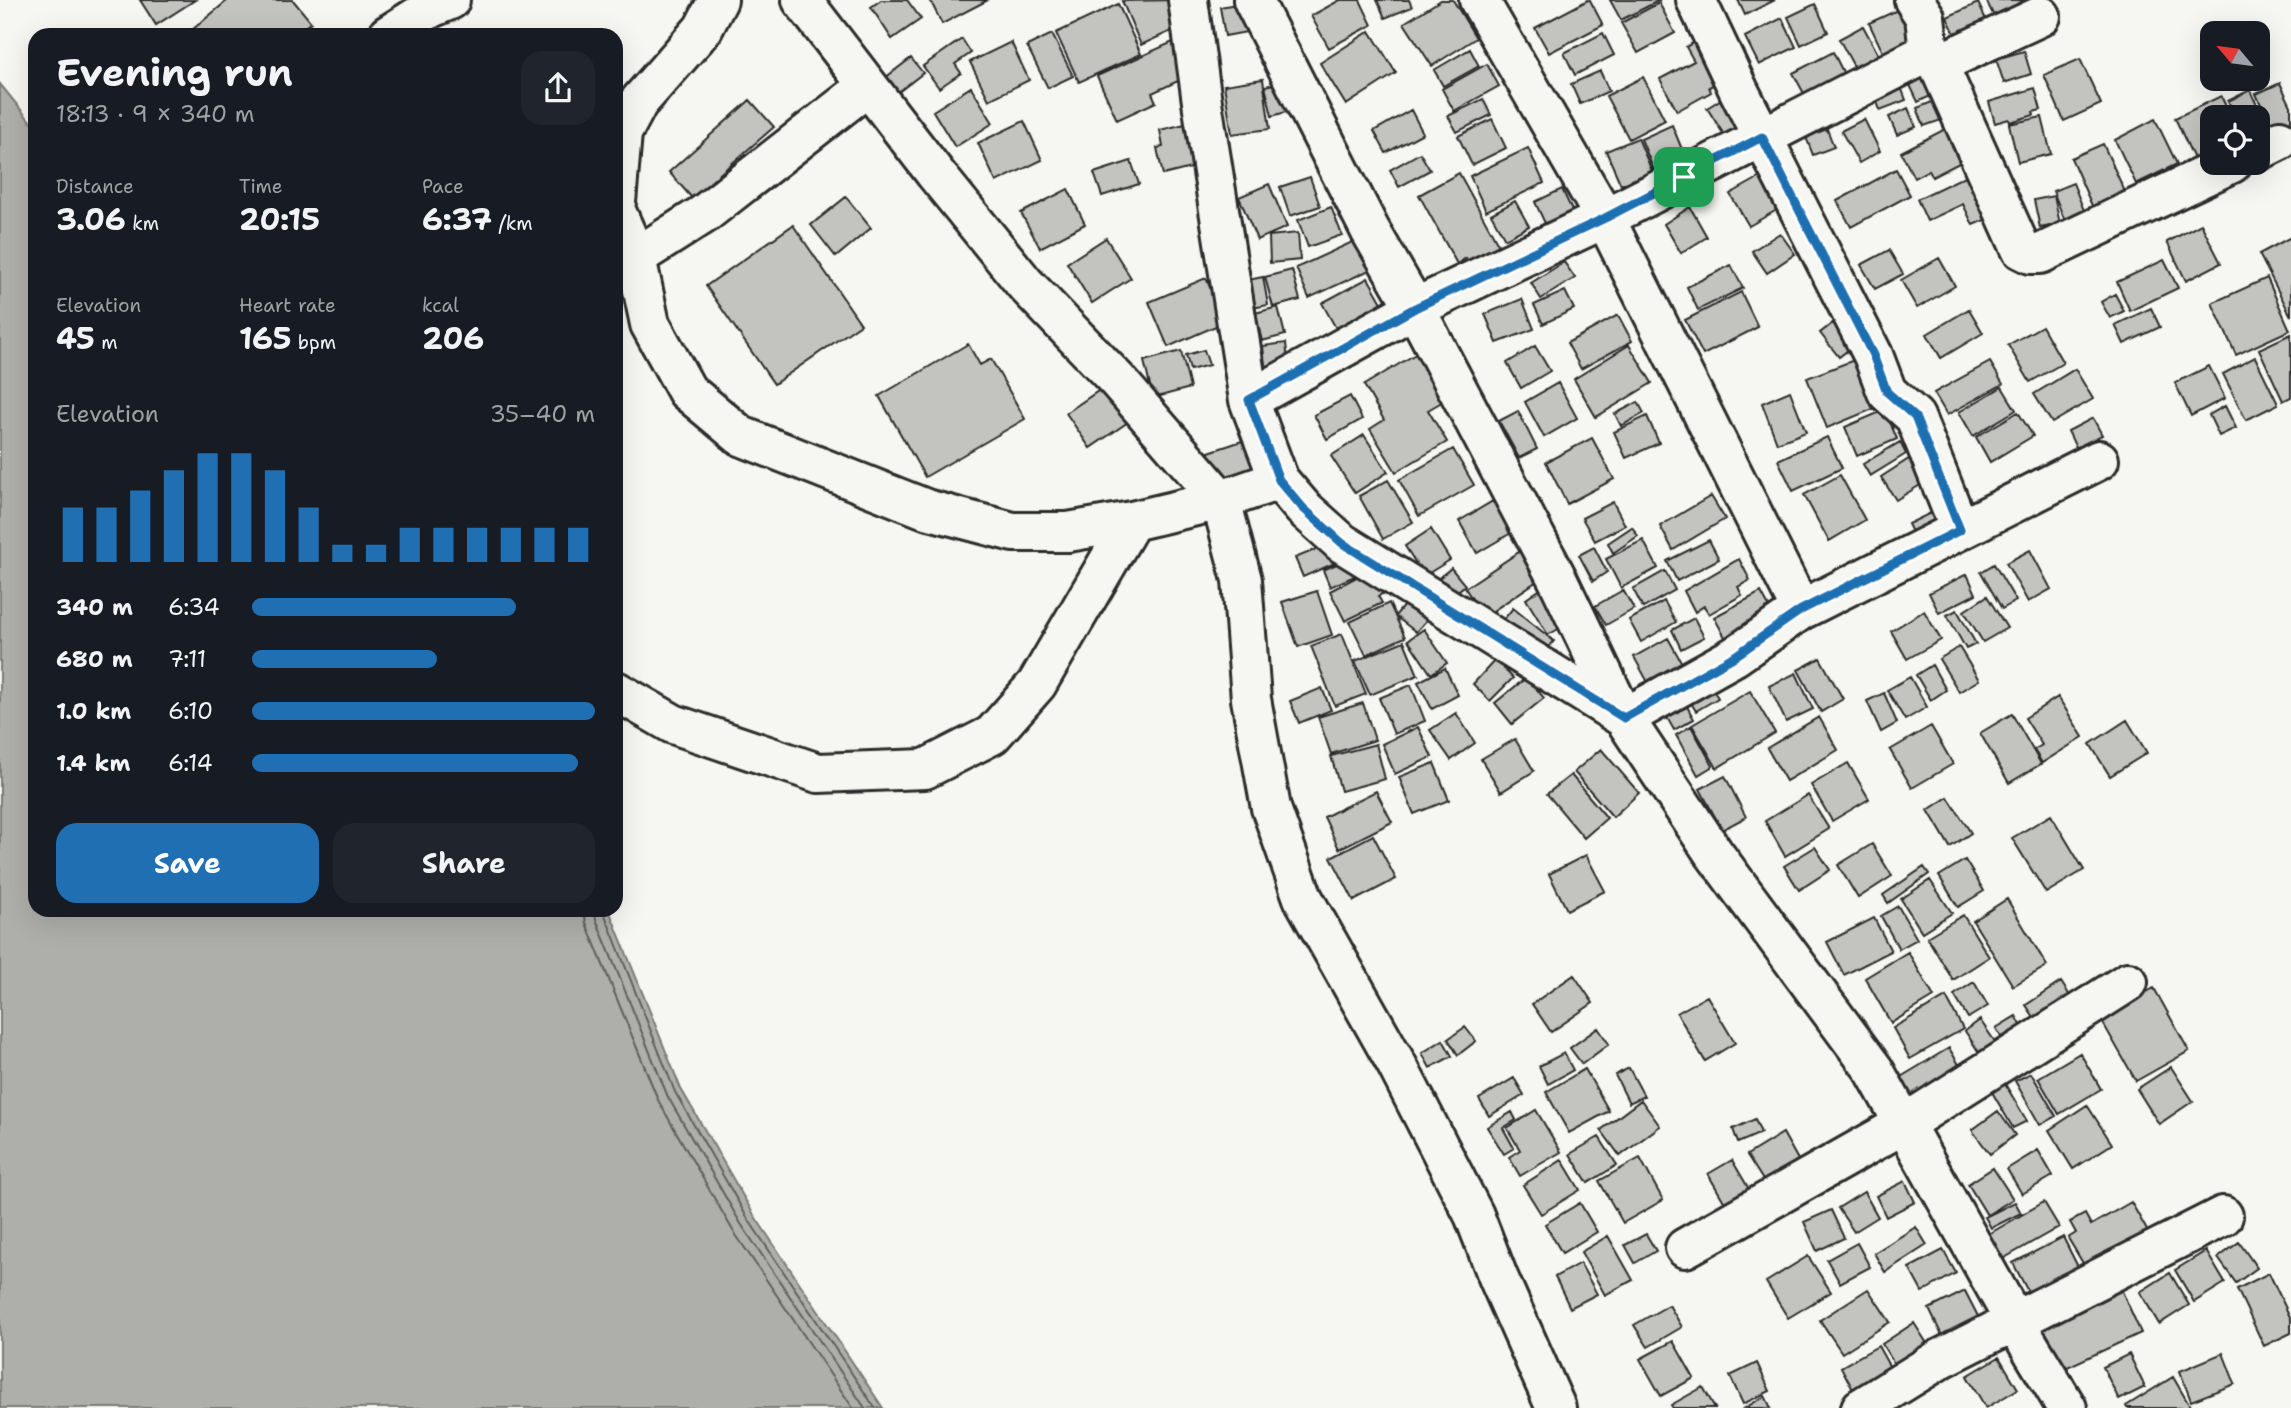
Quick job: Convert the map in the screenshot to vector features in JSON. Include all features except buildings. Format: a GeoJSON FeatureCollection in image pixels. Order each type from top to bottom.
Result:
{"type":"FeatureCollection","features":[{"type":"Feature","properties":{"kind":"street"},"geometry":{"type":"LineString","coordinates":[[623,131],[638,103],[703,29],[718,0]]}},
{"type":"Feature","properties":{"kind":"street"},"geometry":{"type":"LineString","coordinates":[[802,0],[935,173],[1025,284],[1118,381],[1221,500],[1241,580],[1251,699],[1271,808],[1303,898],[1397,1065],[1474,1215],[1498,1277],[1556,1408]]}},
{"type":"Feature","properties":{"kind":"street"},"geometry":{"type":"LineString","coordinates":[[1188,0],[1249,400],[1279,480],[1303,508],[1342,543],[1624,718]]}},
{"type":"Feature","properties":{"kind":"street"},"geometry":{"type":"LineString","coordinates":[[1252,0],[1370,230],[1415,308],[1558,580],[1624,718],[1713,852],[1874,1070],[2015,1322],[2067,1408]]}},
{"type":"Feature","properties":{"kind":"street"},"geometry":{"type":"LineString","coordinates":[[1479,0],[1605,218],[1801,610]]}},
{"type":"Feature","properties":{"kind":"street"},"geometry":{"type":"LineString","coordinates":[[1696,0],[1873,355],[1887,392],[1915,417],[1960,530]]}},
{"type":"Feature","properties":{"kind":"street"},"geometry":{"type":"LineString","coordinates":[[1914,0],[1925,17],[1933,57],[2021,249],[2031,254],[2040,254],[2207,175]]}},
{"type":"Feature","properties":{"kind":"street"},"geometry":{"type":"LineString","coordinates":[[398,28],[435,3]]}},
{"type":"Feature","properties":{"kind":"street"},"geometry":{"type":"LineString","coordinates":[[1249,400],[1415,308],[1605,218],[1762,137],[1933,57],[2041,16]]}},
{"type":"Feature","properties":{"kind":"street"},"geometry":{"type":"LineString","coordinates":[[868,86],[704,214],[626,264],[650,324],[687,391],[741,436],[926,509],[1013,532],[1068,532],[1132,521],[1221,500],[1279,480]]}},
{"type":"Feature","properties":{"kind":"street"},"geometry":{"type":"LineString","coordinates":[[1624,718],[1735,656],[1801,610],[2099,460]]}},
{"type":"Feature","properties":{"kind":"street"},"geometry":{"type":"LineString","coordinates":[[623,695],[673,724],[818,773],[925,769],[992,735],[1037,684],[1132,521]]}},
{"type":"Feature","properties":{"kind":"street"},"geometry":{"type":"LineString","coordinates":[[1685,1248],[1904,1124],[2128,982]]}},
{"type":"Feature","properties":{"kind":"street"},"geometry":{"type":"LineString","coordinates":[[1861,1408],[1940,1359],[2223,1216]]}},
{"type":"Feature","properties":{"kind":"water"},"geometry":{"type":"Polygon","coordinates":[[[0,84],[28,118],[28,917],[612,917],[681,1089],[754,1215],[883,1408],[0,1408],[0,84]]]}},
{"type":"Feature","properties":{"kind":"route"},"geometry":{"type":"LineString","coordinates":[[1762,137],[1873,355],[1887,392],[1915,417],[1960,530],[1801,610],[1735,656],[1624,718],[1342,543],[1303,508],[1279,480],[1249,400],[1415,308],[1605,218],[1684,177],[1762,137]]}}]}
